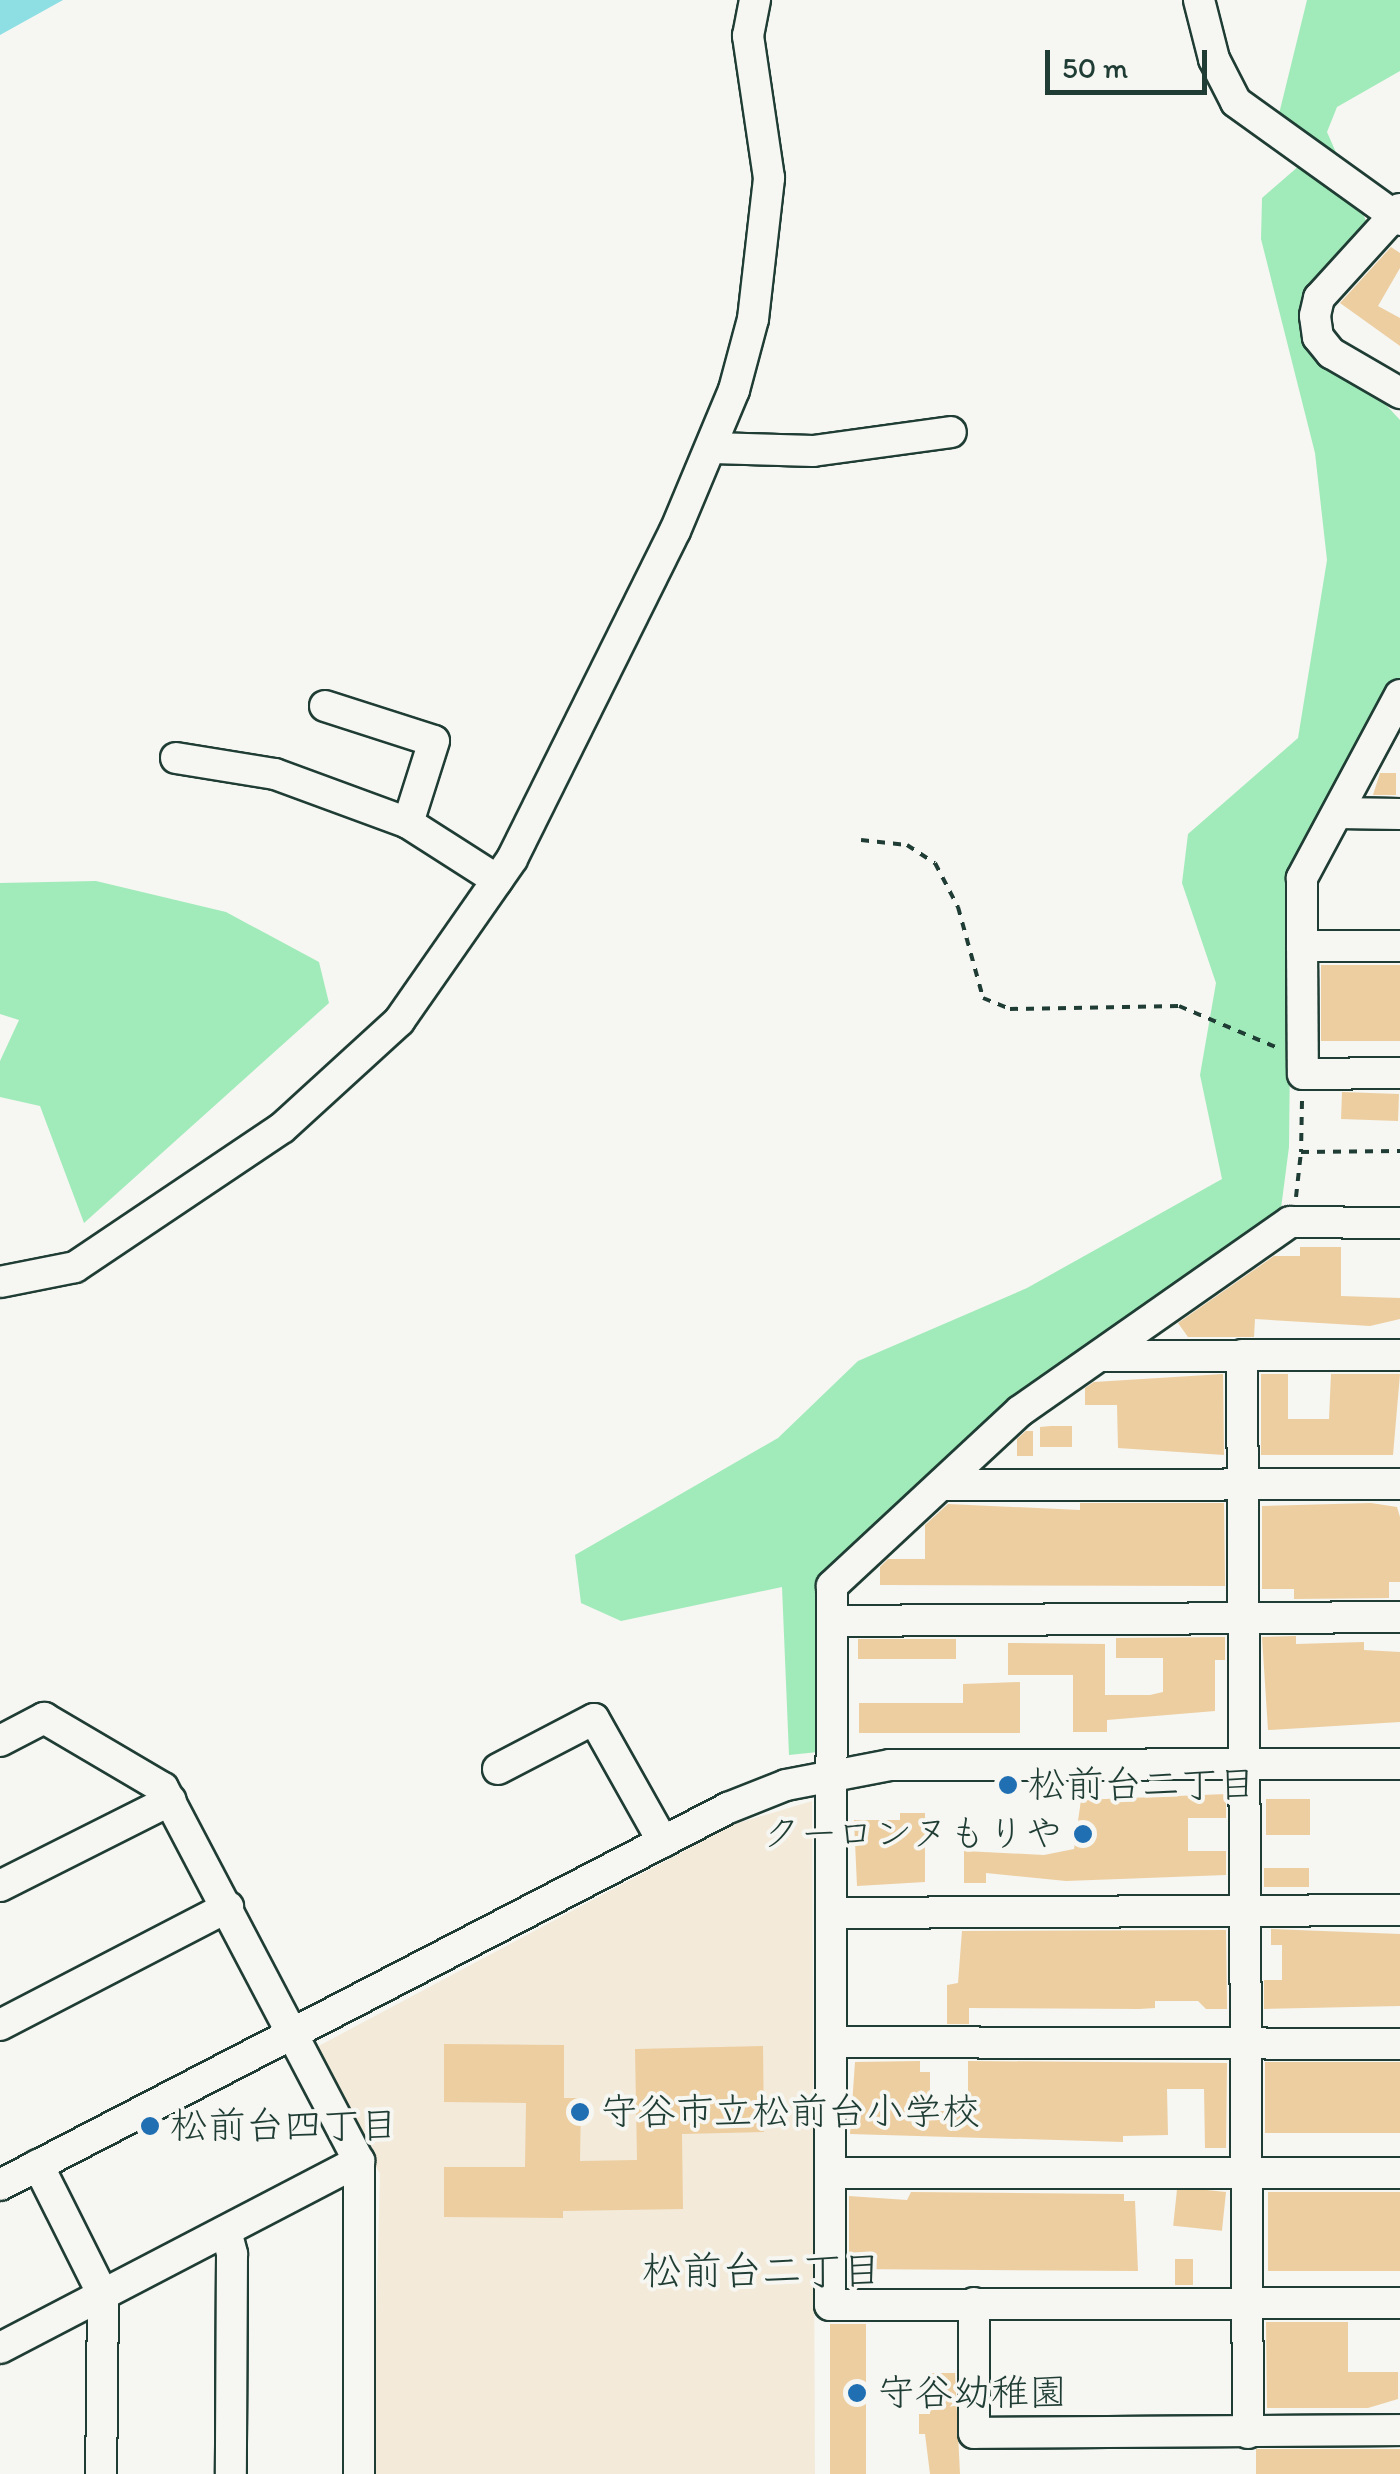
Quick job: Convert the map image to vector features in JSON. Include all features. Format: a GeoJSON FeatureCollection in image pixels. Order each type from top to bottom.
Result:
{"type":"FeatureCollection","features":[{"type":"Feature","properties":{"kind":"street"},"geometry":{"type":"LineString","coordinates":[[0,1282],[75,1267],[282,1128],[399,1020],[497,880],[713,448],[753,319],[769,178],[748,36],[755,0]]}},
{"type":"Feature","properties":{"kind":"street"},"geometry":{"type":"LineString","coordinates":[[1198,0],[1214,59],[1236,102],[1397,215],[1318,298],[1315,316],[1318,337],[1331,353],[1400,394]]}},
{"type":"Feature","properties":{"kind":"street"},"geometry":{"type":"LineString","coordinates":[[713,448],[813,451],[951,432]]}},
{"type":"Feature","properties":{"kind":"street"},"geometry":{"type":"LineString","coordinates":[[1400,695],[1302,878],[1303,1067],[1400,1073]]}},
{"type":"Feature","properties":{"kind":"street"},"geometry":{"type":"LineString","coordinates":[[325,706],[434,741],[408,823]]}},
{"type":"Feature","properties":{"kind":"street"},"geometry":{"type":"LineString","coordinates":[[176,758],[276,774],[408,823],[497,880]]}},
{"type":"Feature","properties":{"kind":"street"},"geometry":{"type":"LineString","coordinates":[[1338,812],[1400,814]]}},
{"type":"Feature","properties":{"kind":"street"},"geometry":{"type":"LineString","coordinates":[[1302,946],[1400,946]]}},
{"type":"Feature","properties":{"kind":"street"},"geometry":{"type":"LineString","coordinates":[[1400,1223],[1290,1222],[1020,1411],[832,1586],[834,2042],[830,2305],[1400,2303]]}},
{"type":"Feature","properties":{"kind":"street"},"geometry":{"type":"LineString","coordinates":[[1242,1355],[1248,2433]]}},
{"type":"Feature","properties":{"kind":"street"},"geometry":{"type":"LineString","coordinates":[[1100,1356],[1400,1355]]}},
{"type":"Feature","properties":{"kind":"street"},"geometry":{"type":"LineString","coordinates":[[941,1485],[1400,1484]]}},
{"type":"Feature","properties":{"kind":"street"},"geometry":{"type":"LineString","coordinates":[[832,1621],[1400,1617]]}},
{"type":"Feature","properties":{"kind":"street"},"geometry":{"type":"LineString","coordinates":[[0,1742],[44,1718],[163,1788],[359,2162],[359,2474]]}},
{"type":"Feature","properties":{"kind":"street"},"geometry":{"type":"LineString","coordinates":[[498,1770],[594,1719],[662,1842]]}},
{"type":"Feature","properties":{"kind":"street"},"geometry":{"type":"LineString","coordinates":[[0,2185],[728,1808],[832,1772],[890,1765],[1400,1764]]}},
{"type":"Feature","properties":{"kind":"street"},"geometry":{"type":"LineString","coordinates":[[0,1886],[171,1800]]}},
{"type":"Feature","properties":{"kind":"street"},"geometry":{"type":"LineString","coordinates":[[0,2025],[228,1907]]}},
{"type":"Feature","properties":{"kind":"street"},"geometry":{"type":"LineString","coordinates":[[834,1913],[1400,1910]]}},
{"type":"Feature","properties":{"kind":"street"},"geometry":{"type":"LineString","coordinates":[[834,2042],[1400,2044]]}},
{"type":"Feature","properties":{"kind":"street"},"geometry":{"type":"LineString","coordinates":[[0,2348],[359,2162]]}},
{"type":"Feature","properties":{"kind":"street"},"geometry":{"type":"LineString","coordinates":[[38,2166],[103,2295],[101,2474]]}},
{"type":"Feature","properties":{"kind":"street"},"geometry":{"type":"LineString","coordinates":[[832,2173],[1400,2172]]}},
{"type":"Feature","properties":{"kind":"street"},"geometry":{"type":"LineString","coordinates":[[226,2231],[232,2254],[231,2474]]}},
{"type":"Feature","properties":{"kind":"street"},"geometry":{"type":"LineString","coordinates":[[974,2304],[974,2433],[1400,2430]]}},
{"type":"Feature","properties":{"kind":"path"},"geometry":{"type":"LineString","coordinates":[[860,840],[907,845],[935,863],[958,907],[983,998],[1010,1008],[1179,1006],[1235,1025],[1303,1067],[1301,1152],[1290,1222]]}},
{"type":"Feature","properties":{"kind":"path"},"geometry":{"type":"LineString","coordinates":[[1301,1152],[1400,1151]]}},
{"type":"Feature","properties":{"kind":"shaded area","name":"守谷市立松前台小学校"},"geometry":{"type":"Polygon","coordinates":[[[812,1801],[815,2474],[372,2474],[380,2174],[313,2049],[735,1824],[812,1801]]]}},
{"type":"Feature","properties":{"kind":"green space"},"geometry":{"type":"Polygon","coordinates":[[[1307,0],[1400,0],[1400,71],[1337,107],[1327,132],[1367,223],[1319,278],[1305,317],[1400,420],[1400,685],[1292,878],[1289,1147],[1280,1216],[820,1584],[818,1752],[789,1755],[782,1587],[621,1621],[581,1603],[575,1555],[778,1438],[858,1361],[1027,1288],[1222,1179],[1200,1075],[1216,983],[1182,883],[1188,834],[1298,738],[1327,560],[1315,453],[1261,239],[1262,198],[1300,165],[1278,118],[1307,0]]]}},
{"type":"Feature","properties":{"kind":"green space"},"geometry":{"type":"Polygon","coordinates":[[[96,881],[226,912],[319,962],[329,1003],[84,1223],[40,1106],[0,1097],[0,1061],[19,1020],[0,1014],[0,883],[96,881]]]}},
{"type":"Feature","properties":{"kind":"water"},"geometry":{"type":"Polygon","coordinates":[[[0,0],[63,0],[0,35],[0,0]]]}},
{"type":"Feature","properties":{"kind":"building"},"geometry":{"type":"Polygon","coordinates":[[[1391,247],[1400,253],[1400,268],[1378,306],[1400,318],[1400,346],[1340,303],[1391,247]]]}},
{"type":"Feature","properties":{"kind":"building"},"geometry":{"type":"Polygon","coordinates":[[[1380,773],[1396,773],[1396,795],[1373,795],[1380,773]]]}},
{"type":"Feature","properties":{"kind":"building"},"geometry":{"type":"Polygon","coordinates":[[[1321,965],[1400,965],[1400,1041],[1321,1041],[1321,965]]]}},
{"type":"Feature","properties":{"kind":"building"},"geometry":{"type":"Polygon","coordinates":[[[1342,1092],[1399,1094],[1398,1121],[1341,1119],[1342,1092]]]}},
{"type":"Feature","properties":{"kind":"building"},"geometry":{"type":"Polygon","coordinates":[[[1300,1247],[1341,1247],[1341,1296],[1400,1298],[1400,1319],[1370,1326],[1255,1319],[1254,1337],[1188,1337],[1178,1323],[1274,1256],[1300,1256],[1300,1247]]]}},
{"type":"Feature","properties":{"kind":"building"},"geometry":{"type":"Polygon","coordinates":[[[1223,1374],[1224,1455],[1118,1448],[1117,1405],[1085,1405],[1085,1388],[1094,1382],[1223,1374]]]}},
{"type":"Feature","properties":{"kind":"building"},"geometry":{"type":"Polygon","coordinates":[[[1261,1374],[1288,1374],[1288,1419],[1329,1419],[1331,1374],[1400,1374],[1393,1455],[1261,1455],[1261,1374]]]}},
{"type":"Feature","properties":{"kind":"building"},"geometry":{"type":"Polygon","coordinates":[[[1072,1426],[1072,1447],[1040,1447],[1040,1427],[1072,1426]]]}},
{"type":"Feature","properties":{"kind":"building"},"geometry":{"type":"Polygon","coordinates":[[[1026,1431],[1033,1431],[1033,1456],[1017,1456],[1017,1439],[1026,1431]]]}},
{"type":"Feature","properties":{"kind":"building"},"geometry":{"type":"Polygon","coordinates":[[[1080,1503],[1224,1503],[1225,1586],[880,1585],[880,1567],[888,1559],[925,1559],[925,1525],[948,1504],[1080,1510],[1080,1503]]]}},
{"type":"Feature","properties":{"kind":"building"},"geometry":{"type":"Polygon","coordinates":[[[1371,1503],[1397,1507],[1400,1517],[1400,1582],[1389,1582],[1389,1598],[1294,1599],[1294,1589],[1262,1589],[1262,1506],[1371,1503]]]}},
{"type":"Feature","properties":{"kind":"building"},"geometry":{"type":"Polygon","coordinates":[[[1296,1636],[1296,1644],[1364,1642],[1364,1650],[1400,1652],[1400,1722],[1268,1730],[1262,1637],[1296,1636]]]}},
{"type":"Feature","properties":{"kind":"building"},"geometry":{"type":"Polygon","coordinates":[[[1225,1637],[1225,1660],[1215,1660],[1215,1711],[1107,1720],[1107,1732],[1073,1732],[1073,1675],[1008,1675],[1008,1643],[1105,1644],[1105,1695],[1150,1695],[1163,1692],[1163,1658],[1116,1658],[1116,1638],[1225,1637]]]}},
{"type":"Feature","properties":{"kind":"building"},"geometry":{"type":"Polygon","coordinates":[[[858,1639],[956,1639],[956,1659],[858,1659],[858,1639]]]}},
{"type":"Feature","properties":{"kind":"building"},"geometry":{"type":"Polygon","coordinates":[[[1020,1682],[1020,1733],[859,1733],[859,1703],[963,1703],[963,1684],[1020,1682]]]}},
{"type":"Feature","properties":{"kind":"building"},"geometry":{"type":"Polygon","coordinates":[[[1226,1794],[1226,1818],[1188,1818],[1188,1851],[1226,1851],[1226,1875],[1066,1881],[986,1873],[986,1883],[964,1883],[964,1851],[1044,1855],[1074,1849],[1081,1800],[1226,1794]]]}},
{"type":"Feature","properties":{"kind":"building"},"geometry":{"type":"Polygon","coordinates":[[[1266,1799],[1310,1799],[1310,1835],[1266,1835],[1266,1799]]]}},
{"type":"Feature","properties":{"kind":"building"},"geometry":{"type":"Polygon","coordinates":[[[900,1813],[925,1813],[925,1882],[857,1886],[854,1820],[900,1820],[900,1813]]]}},
{"type":"Feature","properties":{"kind":"building"},"geometry":{"type":"Polygon","coordinates":[[[1264,1868],[1309,1868],[1309,1887],[1264,1887],[1264,1868]]]}},
{"type":"Feature","properties":{"kind":"building"},"geometry":{"type":"Polygon","coordinates":[[[1271,1929],[1400,1934],[1400,2006],[1264,2009],[1264,1980],[1282,1980],[1282,1945],[1271,1945],[1271,1929]]]}},
{"type":"Feature","properties":{"kind":"building"},"geometry":{"type":"Polygon","coordinates":[[[1226,1930],[1227,2009],[1206,2009],[1198,2001],[1155,2001],[1155,2008],[1139,2009],[969,2008],[969,2024],[947,2024],[947,1985],[958,1983],[962,1931],[1226,1930]]]}},
{"type":"Feature","properties":{"kind":"building"},"geometry":{"type":"Polygon","coordinates":[[[444,2044],[564,2045],[564,2098],[581,2098],[580,2161],[637,2160],[635,2049],[763,2046],[764,2132],[682,2134],[683,2209],[563,2211],[563,2218],[444,2217],[444,2167],[525,2167],[526,2103],[444,2102],[444,2044]]]}},
{"type":"Feature","properties":{"kind":"building"},"geometry":{"type":"Polygon","coordinates":[[[920,2061],[920,2072],[930,2072],[930,2111],[968,2111],[968,2061],[1227,2063],[1226,2148],[1205,2148],[1204,2089],[1167,2089],[1168,2135],[1123,2136],[1123,2142],[850,2134],[855,2062],[920,2061]]]}},
{"type":"Feature","properties":{"kind":"building"},"geometry":{"type":"Polygon","coordinates":[[[1265,2062],[1400,2062],[1400,2133],[1265,2133],[1265,2062]]]}},
{"type":"Feature","properties":{"kind":"building"},"geometry":{"type":"Polygon","coordinates":[[[1177,2187],[1226,2192],[1222,2231],[1173,2226],[1177,2187]]]}},
{"type":"Feature","properties":{"kind":"building"},"geometry":{"type":"Polygon","coordinates":[[[911,2192],[1124,2194],[1124,2201],[1135,2201],[1138,2271],[849,2269],[849,2196],[907,2200],[911,2192]]]}},
{"type":"Feature","properties":{"kind":"building"},"geometry":{"type":"Polygon","coordinates":[[[1268,2192],[1400,2192],[1400,2271],[1268,2271],[1268,2192]]]}},
{"type":"Feature","properties":{"kind":"building"},"geometry":{"type":"Polygon","coordinates":[[[1175,2259],[1193,2259],[1193,2285],[1175,2285],[1175,2259]]]}},
{"type":"Feature","properties":{"kind":"building"},"geometry":{"type":"Polygon","coordinates":[[[1266,2322],[1348,2322],[1348,2372],[1398,2372],[1398,2399],[1368,2408],[1267,2408],[1266,2322]]]}},
{"type":"Feature","properties":{"kind":"building"},"geometry":{"type":"Polygon","coordinates":[[[830,2324],[866,2324],[866,2474],[830,2474],[830,2324]]]}},
{"type":"Feature","properties":{"kind":"building"},"geometry":{"type":"Polygon","coordinates":[[[930,2373],[955,2373],[960,2474],[930,2474],[925,2434],[919,2434],[919,2414],[930,2414],[930,2373]]]}},
{"type":"Feature","properties":{"kind":"building"},"geometry":{"type":"Polygon","coordinates":[[[1256,2449],[1400,2449],[1400,2474],[1256,2474],[1256,2449]]]}},
{"type":"Feature","properties":{"kind":"place","name":"松前台二丁目"},"geometry":{"type":"Point","coordinates":[1008,1785]}},
{"type":"Feature","properties":{"kind":"place","name":"クーロンヌもりや"},"geometry":{"type":"Point","coordinates":[1083,1834]}},
{"type":"Feature","properties":{"kind":"place","name":"守谷市立松前台小学校"},"geometry":{"type":"Point","coordinates":[580,2112]}},
{"type":"Feature","properties":{"kind":"place","name":"松前台四丁目"},"geometry":{"type":"Point","coordinates":[150,2126]}},
{"type":"Feature","properties":{"kind":"place","name":"守谷幼稚園"},"geometry":{"type":"Point","coordinates":[857,2393]}},
{"type":"Feature","properties":{"kind":"district","name":"松前台二丁目"},"geometry":{"type":"Point","coordinates":[762,2270]}}]}
